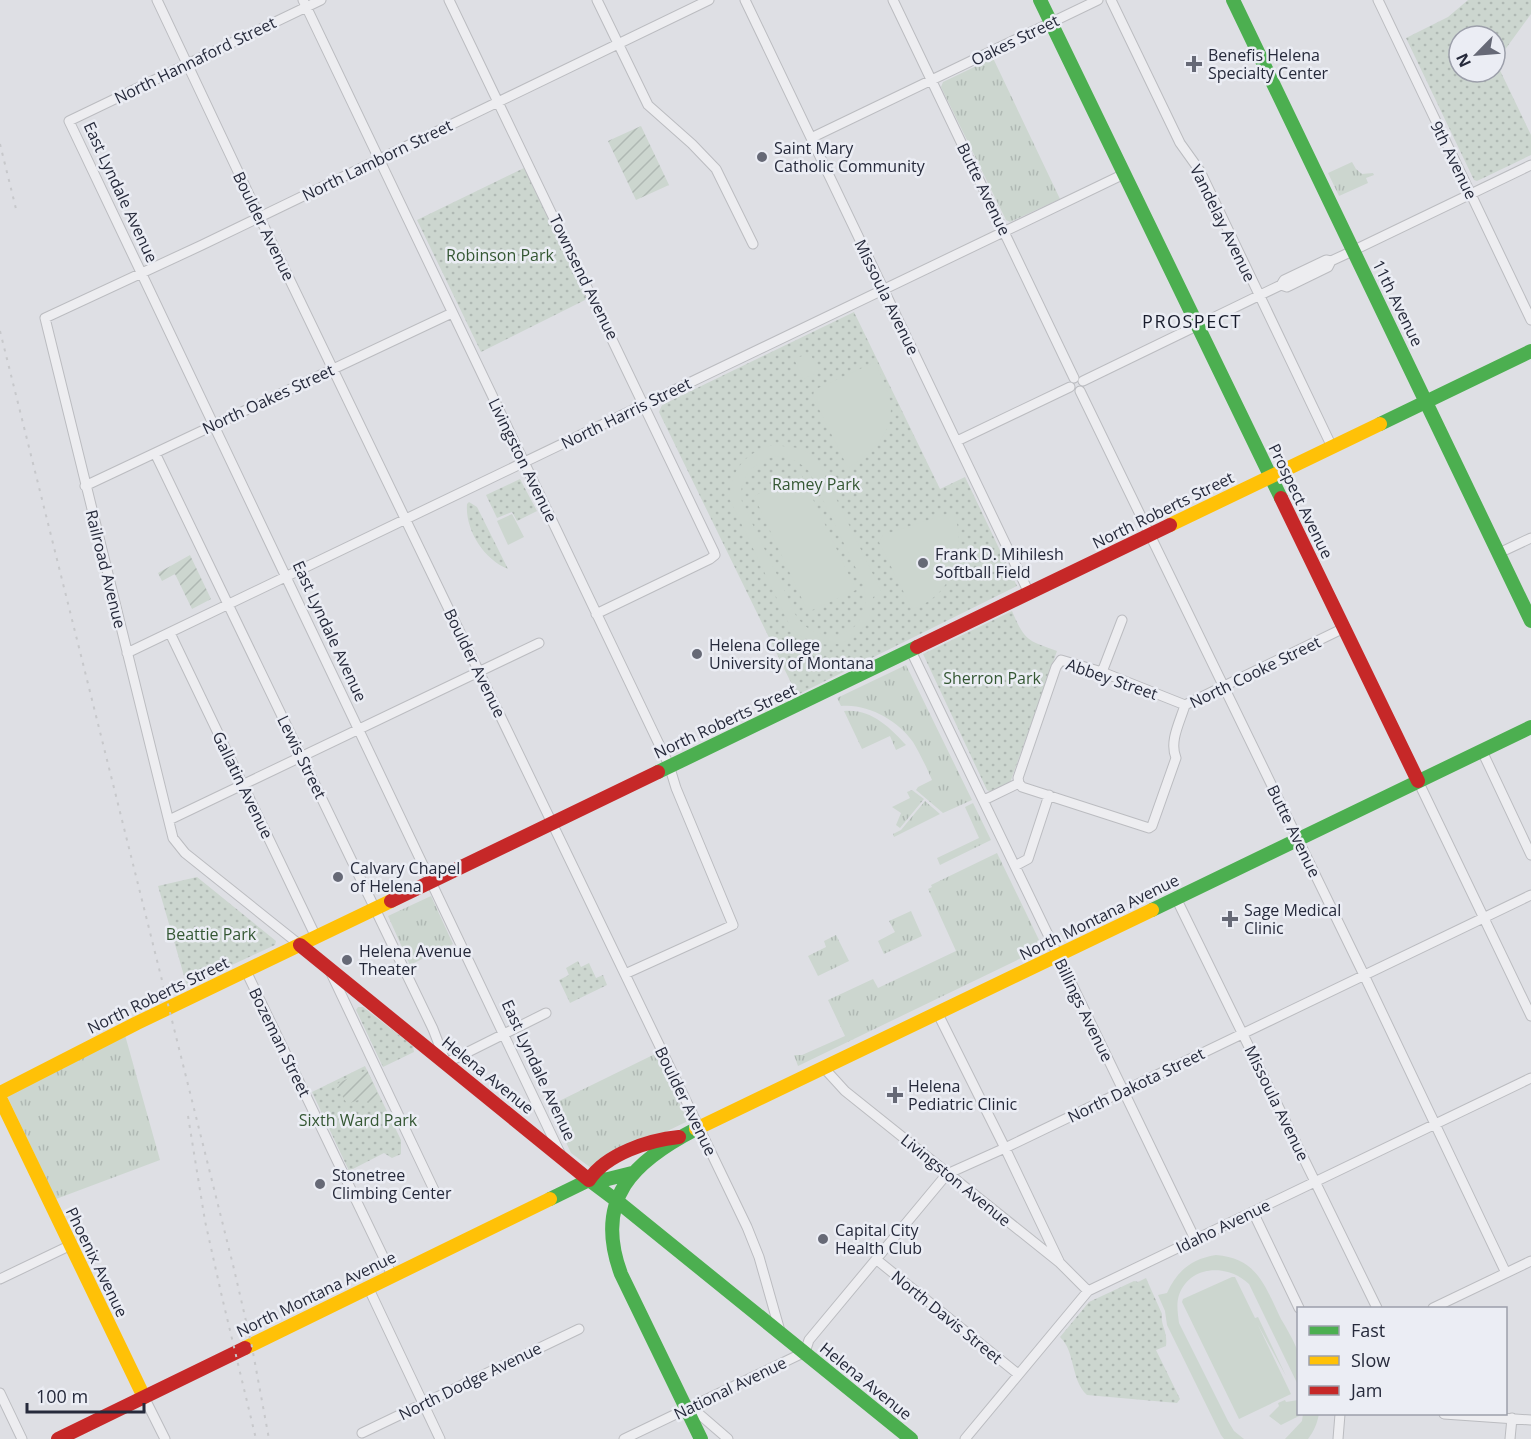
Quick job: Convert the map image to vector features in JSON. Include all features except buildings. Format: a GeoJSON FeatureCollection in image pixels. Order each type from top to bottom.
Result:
{"type":"FeatureCollection","features":[{"type":"Feature","properties":{"kind":"main road","name":"Prospect Avenue"},"geometry":{"type":"LineString","coordinates":[[1040,0],[1418,781]]}},
{"type":"Feature","properties":{"kind":"main road","name":"11th Avenue"},"geometry":{"type":"LineString","coordinates":[[1233,0],[1531,621]]}},
{"type":"Feature","properties":{"kind":"main road","name":"North Roberts Street"},"geometry":{"type":"LineString","coordinates":[[0,1093],[137,1023],[669,765],[911,651],[1531,351]]}},
{"type":"Feature","properties":{"kind":"main road","name":"North Montana Avenue"},"geometry":{"type":"LineString","coordinates":[[616,1201],[620,1189],[632,1173],[650,1156],[699,1128],[1531,727]]}},
{"type":"Feature","properties":{"kind":"main road","name":"Helena Avenue"},"geometry":{"type":"LineString","coordinates":[[300,945],[589,1180],[780,1331],[910,1439]]}},
{"type":"Feature","properties":{"kind":"main road","name":"Phoenix Avenue"},"geometry":{"type":"LineString","coordinates":[[0,1098],[144,1397]]}},
{"type":"Feature","properties":{"kind":"main road","name":"North Montana Avenue"},"geometry":{"type":"LineString","coordinates":[[589,1180],[597,1169],[645,1145],[670,1137],[682,1137]]}},
{"type":"Feature","properties":{"kind":"main road","name":"North Montana Avenue"},"geometry":{"type":"LineString","coordinates":[[58,1439],[589,1180],[608,1179],[632,1173]]}},
{"type":"Feature","properties":{"kind":"main road"},"geometry":{"type":"LineString","coordinates":[[616,1201],[613,1233],[618,1266],[689,1408],[701,1439]]}},
{"type":"Feature","properties":{"kind":"street","name":"Boulder Avenue"},"geometry":{"type":"LineString","coordinates":[[157,0],[747,1227],[759,1257],[780,1331]]}},
{"type":"Feature","properties":{"kind":"street","name":"North Hannaford Street"},"geometry":{"type":"LineString","coordinates":[[69,121],[304,4],[321,0]]}},
{"type":"Feature","properties":{"kind":"street","name":"Townsend Avenue"},"geometry":{"type":"LineString","coordinates":[[449,0],[645,404],[715,555],[596,614]]}},
{"type":"Feature","properties":{"kind":"street"},"geometry":{"type":"LineString","coordinates":[[597,0],[648,105],[716,169],[753,244]]}},
{"type":"Feature","properties":{"kind":"street","name":"North Lamborn Street"},"geometry":{"type":"LineString","coordinates":[[45,318],[709,0]]}},
{"type":"Feature","properties":{"kind":"street","name":"Missoula Avenue"},"geometry":{"type":"LineString","coordinates":[[744,0],[1029,593]]}},
{"type":"Feature","properties":{"kind":"street","name":"Butte Avenue"},"geometry":{"type":"LineString","coordinates":[[892,0],[1506,1273]]}},
{"type":"Feature","properties":{"kind":"street","name":"Oakes Street"},"geometry":{"type":"LineString","coordinates":[[932,80],[1098,0]]}},
{"type":"Feature","properties":{"kind":"street","name":"Vandelay Avenue"},"geometry":{"type":"LineString","coordinates":[[1111,0],[1180,143],[1200,171],[1332,447]]}},
{"type":"Feature","properties":{"kind":"street","name":"9th Avenue"},"geometry":{"type":"LineString","coordinates":[[1378,0],[1531,320]]}},
{"type":"Feature","properties":{"kind":"street","name":"Livingston Avenue"},"geometry":{"type":"LineString","coordinates":[[304,4],[669,765],[676,788],[733,925],[625,975]]}},
{"type":"Feature","properties":{"kind":"street"},"geometry":{"type":"LineString","coordinates":[[811,138],[932,80]]}},
{"type":"Feature","properties":{"kind":"street","name":"East Lyndale Avenue"},"geometry":{"type":"LineString","coordinates":[[69,121],[561,1156]]}},
{"type":"Feature","properties":{"kind":"street"},"geometry":{"type":"LineString","coordinates":[[957,441],[1281,285],[1287,286],[1298,282],[1328,267],[1331,261],[1531,165]]}},
{"type":"Feature","properties":{"kind":"street","name":"North Harris Street"},"geometry":{"type":"LineString","coordinates":[[127,653],[1124,174]]}},
{"type":"Feature","properties":{"kind":"street","name":"North Oakes Street"},"geometry":{"type":"LineString","coordinates":[[85,486],[452,313]]}},
{"type":"Feature","properties":{"kind":"street","name":"Railroad Avenue"},"geometry":{"type":"LineString","coordinates":[[45,318],[169,820]]}},
{"type":"Feature","properties":{"kind":"street","name":"Lewis Street"},"geometry":{"type":"LineString","coordinates":[[154,453],[376,908],[433,1029],[446,1063]]}},
{"type":"Feature","properties":{"kind":"street"},"geometry":{"type":"LineString","coordinates":[[1499,553],[1531,538]]}},
{"type":"Feature","properties":{"kind":"street"},"geometry":{"type":"LineString","coordinates":[[1102,672],[1122,620]]}},
{"type":"Feature","properties":{"kind":"street","name":"North Cooke Street"},"geometry":{"type":"LineString","coordinates":[[1019,783],[1022,788],[1146,828],[1152,826],[1176,758],[1173,742],[1185,705],[1344,628]]}},
{"type":"Feature","properties":{"kind":"street","name":"Gallatin Avenue"},"geometry":{"type":"LineString","coordinates":[[170,633],[316,937]]}},
{"type":"Feature","properties":{"kind":"street"},"geometry":{"type":"LineString","coordinates":[[169,820],[539,643]]}},
{"type":"Feature","properties":{"kind":"street","name":"Billings Avenue"},"geometry":{"type":"LineString","coordinates":[[911,651],[1196,1239]]}},
{"type":"Feature","properties":{"kind":"street","name":"Abbey Street"},"geometry":{"type":"LineString","coordinates":[[1019,783],[1018,778],[1058,662],[1066,660],[1102,672],[1185,705]]}},
{"type":"Feature","properties":{"kind":"street"},"geometry":{"type":"LineString","coordinates":[[1482,751],[1531,855]]}},
{"type":"Feature","properties":{"kind":"street","name":"Prospect Avenue"},"geometry":{"type":"LineString","coordinates":[[1418,781],[1531,1016]]}},
{"type":"Feature","properties":{"kind":"street"},"geometry":{"type":"LineString","coordinates":[[984,800],[1019,783]]}},
{"type":"Feature","properties":{"kind":"street"},"geometry":{"type":"LineString","coordinates":[[1015,866],[1028,859],[1049,795]]}},
{"type":"Feature","properties":{"kind":"street","name":"Helena Avenue"},"geometry":{"type":"LineString","coordinates":[[169,820],[173,838],[185,853],[300,945]]}},
{"type":"Feature","properties":{"kind":"street","name":"North Dakota Street"},"geometry":{"type":"LineString","coordinates":[[805,1352],[809,1340],[947,1174],[1531,895]]}},
{"type":"Feature","properties":{"kind":"street","name":"Missoula Avenue"},"geometry":{"type":"LineString","coordinates":[[1176,898],[1377,1307]]}},
{"type":"Feature","properties":{"kind":"street"},"geometry":{"type":"LineString","coordinates":[[329,968],[435,1192]]}},
{"type":"Feature","properties":{"kind":"street","name":"Bozeman Street"},"geometry":{"type":"LineString","coordinates":[[246,971],[392,1275]]}},
{"type":"Feature","properties":{"kind":"street"},"geometry":{"type":"LineString","coordinates":[[446,1063],[546,1013]]}},
{"type":"Feature","properties":{"kind":"street"},"geometry":{"type":"LineString","coordinates":[[938,1014],[1060,1263]]}},
{"type":"Feature","properties":{"kind":"street","name":"Livingston Avenue"},"geometry":{"type":"LineString","coordinates":[[824,1068],[845,1091],[1060,1263],[1088,1291]]}},
{"type":"Feature","properties":{"kind":"street","name":"Idaho Avenue"},"geometry":{"type":"LineString","coordinates":[[965,1439],[1088,1291],[1531,1078]]}},
{"type":"Feature","properties":{"kind":"street"},"geometry":{"type":"LineString","coordinates":[[1253,1212],[1299,1307]]}},
{"type":"Feature","properties":{"kind":"street"},"geometry":{"type":"LineString","coordinates":[[0,1279],[71,1245]]}},
{"type":"Feature","properties":{"kind":"street","name":"North Davis Street"},"geometry":{"type":"LineString","coordinates":[[877,1260],[1018,1374]]}},
{"type":"Feature","properties":{"kind":"street"},"geometry":{"type":"LineString","coordinates":[[1434,1307],[1531,1261]]}},
{"type":"Feature","properties":{"kind":"street"},"geometry":{"type":"LineString","coordinates":[[368,1287],[440,1439]]}},
{"type":"Feature","properties":{"kind":"street","name":"North Dodge Avenue"},"geometry":{"type":"LineString","coordinates":[[362,1434],[579,1329]]}},
{"type":"Feature","properties":{"kind":"street","name":"National Avenue"},"geometry":{"type":"LineString","coordinates":[[624,1439],[805,1352]]}},
{"type":"Feature","properties":{"kind":"street"},"geometry":{"type":"LineString","coordinates":[[0,1393],[22,1439]]}},
{"type":"Feature","properties":{"kind":"street","name":"Phoenix Avenue"},"geometry":{"type":"LineString","coordinates":[[144,1397],[165,1439]]}},
{"type":"Feature","properties":{"kind":"street"},"geometry":{"type":"LineString","coordinates":[[689,1408],[728,1439]]}},
{"type":"Feature","properties":{"kind":"street"},"geometry":{"type":"LineString","coordinates":[[1338,1439],[1340,1415]]}},
{"type":"Feature","properties":{"kind":"street"},"geometry":{"type":"LineString","coordinates":[[1471,1415],[1531,1420]]}},
{"type":"Feature","properties":{"kind":"street"},"geometry":{"type":"LineString","coordinates":[[1510,1439],[1512,1418]]}},
{"type":"Feature","properties":{"kind":"green space"},"geometry":{"type":"Polygon","coordinates":[[[1468,0],[1531,0],[1531,14],[1507,47],[1507,24],[1447,24],[1447,84],[1507,84],[1531,135],[1531,155],[1477,181],[1474,180],[1406,38],[1448,17],[1468,0]]]}},
{"type":"Feature","properties":{"kind":"green space"},"geometry":{"type":"Polygon","coordinates":[[[993,58],[1060,199],[1010,222],[1006,220],[941,87],[943,82],[993,58]]]}},
{"type":"Feature","properties":{"kind":"green space"},"geometry":{"type":"Polygon","coordinates":[[[641,126],[669,185],[636,200],[608,141],[641,126]]]}},
{"type":"Feature","properties":{"kind":"green space"},"geometry":{"type":"Polygon","coordinates":[[[1352,162],[1362,174],[1373,173],[1374,175],[1366,178],[1368,183],[1339,196],[1328,173],[1352,162]]]}},
{"type":"Feature","properties":{"kind":"green space","name":"Robinson Park"},"geometry":{"type":"Polygon","coordinates":[[[524,168],[587,299],[481,352],[417,220],[524,168]]]}},
{"type":"Feature","properties":{"kind":"green space","name":"Ramey Park"},"geometry":{"type":"Polygon","coordinates":[[[854,312],[940,489],[965,477],[1017,586],[797,695],[659,412],[662,405],[854,312]]]}},
{"type":"Feature","properties":{"kind":"green space"},"geometry":{"type":"Polygon","coordinates":[[[810,353],[819,372],[803,379],[794,359],[810,353]]]}},
{"type":"Feature","properties":{"kind":"green space"},"geometry":{"type":"Polygon","coordinates":[[[875,362],[889,397],[890,419],[881,439],[866,455],[848,468],[813,397],[814,390],[875,362]]]}},
{"type":"Feature","properties":{"kind":"green space"},"geometry":{"type":"Polygon","coordinates":[[[774,445],[798,448],[816,457],[882,593],[873,597],[870,613],[864,626],[854,636],[843,642],[830,645],[816,643],[802,637],[790,626],[730,500],[730,490],[736,471],[748,457],[774,445]],[[777,456],[762,461],[749,472],[742,485],[742,502],[798,618],[807,627],[820,634],[842,634],[855,626],[862,616],[865,600],[863,583],[809,471],[794,460],[777,456]]]}},
{"type":"Feature","properties":{"kind":"green space"},"geometry":{"type":"Polygon","coordinates":[[[801,474],[856,590],[808,612],[754,496],[801,474]]]}},
{"type":"Feature","properties":{"kind":"green space"},"geometry":{"type":"Polygon","coordinates":[[[520,479],[537,511],[517,521],[512,512],[497,518],[486,495],[520,479]]]}},
{"type":"Feature","properties":{"kind":"green space"},"geometry":{"type":"Polygon","coordinates":[[[469,502],[477,507],[508,569],[491,558],[477,542],[467,514],[469,502]]]}},
{"type":"Feature","properties":{"kind":"green space","name":"Frank D. Mihilesh Softball Field"},"geometry":{"type":"Polygon","coordinates":[[[953,512],[959,541],[954,570],[938,594],[912,609],[879,542],[883,535],[953,512]]]}},
{"type":"Feature","properties":{"kind":"green space"},"geometry":{"type":"Polygon","coordinates":[[[512,514],[524,537],[508,545],[497,521],[512,514]]]}},
{"type":"Feature","properties":{"kind":"green space"},"geometry":{"type":"Polygon","coordinates":[[[190,555],[211,599],[192,609],[175,574],[162,581],[158,573],[190,555]]]}},
{"type":"Feature","properties":{"kind":"green space","name":"Sherron Park"},"geometry":{"type":"Polygon","coordinates":[[[1012,611],[1028,638],[1057,651],[1010,783],[991,792],[987,790],[923,654],[1012,611]]]}},
{"type":"Feature","properties":{"kind":"green space"},"geometry":{"type":"Polygon","coordinates":[[[906,665],[972,800],[943,813],[916,790],[932,780],[907,734],[882,715],[861,707],[841,706],[837,698],[906,665]]]}},
{"type":"Feature","properties":{"kind":"green space"},"geometry":{"type":"Polygon","coordinates":[[[844,711],[862,713],[879,720],[906,745],[896,750],[890,736],[862,749],[844,711]]]}},
{"type":"Feature","properties":{"kind":"green space"},"geometry":{"type":"Polygon","coordinates":[[[912,790],[924,799],[900,828],[896,825],[901,813],[892,807],[910,798],[907,792],[912,790]]]}},
{"type":"Feature","properties":{"kind":"green space"},"geometry":{"type":"Polygon","coordinates":[[[925,801],[940,814],[894,837],[893,834],[901,830],[925,801]]]}},
{"type":"Feature","properties":{"kind":"green space"},"geometry":{"type":"Polygon","coordinates":[[[973,803],[991,840],[940,865],[937,858],[979,838],[965,807],[973,803]]]}},
{"type":"Feature","properties":{"kind":"green space"},"geometry":{"type":"Polygon","coordinates":[[[997,853],[1039,940],[1037,941],[1040,949],[798,1066],[794,1055],[802,1055],[845,1036],[828,1000],[873,979],[878,988],[956,951],[928,889],[932,887],[931,885],[997,853]]]}},
{"type":"Feature","properties":{"kind":"green space","name":"Beattie Park"},"geometry":{"type":"Polygon","coordinates":[[[197,877],[276,941],[275,945],[187,986],[158,886],[197,877]]]}},
{"type":"Feature","properties":{"kind":"green space"},"geometry":{"type":"Polygon","coordinates":[[[431,896],[453,944],[410,965],[388,916],[431,896]]]}},
{"type":"Feature","properties":{"kind":"green space"},"geometry":{"type":"Polygon","coordinates":[[[911,911],[922,936],[884,954],[878,941],[895,932],[889,921],[911,911]]]}},
{"type":"Feature","properties":{"kind":"green space"},"geometry":{"type":"Polygon","coordinates":[[[836,935],[849,961],[818,976],[808,956],[826,947],[824,941],[836,935]]]}},
{"type":"Feature","properties":{"kind":"green space"},"geometry":{"type":"Polygon","coordinates":[[[578,961],[581,967],[589,963],[596,978],[603,975],[607,985],[570,1003],[559,980],[569,975],[566,968],[578,961]]]}},
{"type":"Feature","properties":{"kind":"green space"},"geometry":{"type":"Polygon","coordinates":[[[358,1007],[363,1007],[413,1046],[414,1052],[383,1067],[356,1010],[358,1007]]]}},
{"type":"Feature","properties":{"kind":"green space"},"geometry":{"type":"Polygon","coordinates":[[[125,1035],[160,1160],[56,1199],[7,1096],[125,1035]]]}},
{"type":"Feature","properties":{"kind":"green space"},"geometry":{"type":"Polygon","coordinates":[[[655,1054],[688,1121],[591,1168],[571,1153],[549,1106],[655,1054]]]}},
{"type":"Feature","properties":{"kind":"green space","name":"Sixth Ward Park"},"geometry":{"type":"Polygon","coordinates":[[[365,1066],[401,1140],[401,1154],[392,1158],[384,1153],[349,1171],[312,1092],[365,1066]]]}},
{"type":"Feature","properties":{"kind":"green space"},"geometry":{"type":"Polygon","coordinates":[[[367,1070],[381,1101],[372,1105],[361,1099],[346,1102],[337,1087],[338,1083],[367,1070]]]}},
{"type":"Feature","properties":{"kind":"green space"},"geometry":{"type":"Polygon","coordinates":[[[1216,1255],[1230,1257],[1250,1268],[1258,1276],[1297,1350],[1297,1383],[1249,1284],[1241,1277],[1211,1270],[1192,1277],[1184,1285],[1178,1302],[1179,1323],[1228,1421],[1234,1431],[1244,1439],[1224,1439],[1221,1435],[1167,1325],[1165,1311],[1158,1295],[1167,1293],[1175,1278],[1186,1267],[1216,1255]]]}},
{"type":"Feature","properties":{"kind":"green space"},"geometry":{"type":"Polygon","coordinates":[[[1235,1277],[1255,1318],[1258,1317],[1286,1376],[1258,1325],[1291,1394],[1239,1419],[1182,1302],[1183,1299],[1235,1277]]]}},
{"type":"Feature","properties":{"kind":"green space"},"geometry":{"type":"Polygon","coordinates":[[[1146,1278],[1162,1314],[1166,1336],[1166,1346],[1156,1350],[1180,1399],[1177,1403],[1087,1395],[1078,1381],[1069,1350],[1060,1337],[1089,1302],[1134,1281],[1138,1282],[1146,1278]]]}},
{"type":"Feature","properties":{"kind":"green space"},"geometry":{"type":"Polygon","coordinates":[[[1285,1400],[1286,1402],[1297,1400],[1297,1415],[1301,1415],[1281,1425],[1269,1416],[1279,1406],[1278,1403],[1285,1400]]]}},
{"type":"Feature","properties":{"kind":"green space"},"geometry":{"type":"Polygon","coordinates":[[[1303,1415],[1319,1415],[1308,1439],[1285,1439],[1302,1421],[1303,1415]]]}},
{"type":"Feature","properties":{"kind":"railway"},"geometry":{"type":"LineString","coordinates":[[0,144],[17,213]]}},
{"type":"Feature","properties":{"kind":"railway"},"geometry":{"type":"LineString","coordinates":[[0,331],[234,1269],[252,1347],[269,1439]]}},
{"type":"Feature","properties":{"kind":"railway"},"geometry":{"type":"LineString","coordinates":[[188,1116],[205,1221],[256,1439]]}},
{"type":"Feature","properties":{"kind":"traffic: fast"},"geometry":{"type":"LineString","coordinates":[[1040,0],[1281,498]]}},
{"type":"Feature","properties":{"kind":"traffic: fast"},"geometry":{"type":"LineString","coordinates":[[1233,0],[1531,621]]}},
{"type":"Feature","properties":{"kind":"traffic: fast"},"geometry":{"type":"LineString","coordinates":[[1380,424],[1531,351]]}},
{"type":"Feature","properties":{"kind":"traffic: fast"},"geometry":{"type":"LineString","coordinates":[[658,772],[917,647]]}},
{"type":"Feature","properties":{"kind":"traffic: fast"},"geometry":{"type":"LineString","coordinates":[[1152,910],[1531,727]]}},
{"type":"Feature","properties":{"kind":"traffic: fast"},"geometry":{"type":"LineString","coordinates":[[696,1129],[654,1154],[638,1169],[625,1185],[616,1203],[612,1224],[614,1247],[621,1274],[701,1439]]}},
{"type":"Feature","properties":{"kind":"traffic: fast"},"geometry":{"type":"LineString","coordinates":[[550,1199],[589,1180],[608,1179],[632,1173]]}},
{"type":"Feature","properties":{"kind":"traffic: fast"},"geometry":{"type":"LineString","coordinates":[[589,1180],[617,1201]]}},
{"type":"Feature","properties":{"kind":"traffic: fast"},"geometry":{"type":"LineString","coordinates":[[617,1201],[911,1439]]}},
{"type":"Feature","properties":{"kind":"traffic: slow"},"geometry":{"type":"LineString","coordinates":[[1170,525],[1380,424]]}},
{"type":"Feature","properties":{"kind":"traffic: slow"},"geometry":{"type":"LineString","coordinates":[[0,1093],[137,1023],[391,901]]}},
{"type":"Feature","properties":{"kind":"traffic: slow"},"geometry":{"type":"LineString","coordinates":[[696,1129],[1152,910]]}},
{"type":"Feature","properties":{"kind":"traffic: slow"},"geometry":{"type":"LineString","coordinates":[[0,1098],[144,1397]]}},
{"type":"Feature","properties":{"kind":"traffic: slow"},"geometry":{"type":"LineString","coordinates":[[245,1348],[550,1199]]}},
{"type":"Feature","properties":{"kind":"traffic: jam"},"geometry":{"type":"LineString","coordinates":[[1281,498],[1418,781]]}},
{"type":"Feature","properties":{"kind":"traffic: jam"},"geometry":{"type":"LineString","coordinates":[[917,647],[1170,525]]}},
{"type":"Feature","properties":{"kind":"traffic: jam"},"geometry":{"type":"LineString","coordinates":[[391,901],[658,772]]}},
{"type":"Feature","properties":{"kind":"traffic: jam"},"geometry":{"type":"LineString","coordinates":[[300,945],[589,1180]]}},
{"type":"Feature","properties":{"kind":"traffic: jam"},"geometry":{"type":"LineString","coordinates":[[589,1180],[606,1163],[629,1150],[655,1141],[679,1137]]}},
{"type":"Feature","properties":{"kind":"traffic: jam"},"geometry":{"type":"LineString","coordinates":[[58,1439],[245,1348]]}},
{"type":"Feature","properties":{"kind":"place","name":"Benefis Helena Specialty Center"},"geometry":{"type":"Point","coordinates":[1194,64]}},
{"type":"Feature","properties":{"kind":"place","name":"Saint Mary Catholic Community"},"geometry":{"type":"Point","coordinates":[762,157]}},
{"type":"Feature","properties":{"kind":"place","name":"Frank D. Mihilesh Softball Field"},"geometry":{"type":"Point","coordinates":[923,563]}},
{"type":"Feature","properties":{"kind":"place","name":"Helena College University of Montana"},"geometry":{"type":"Point","coordinates":[697,654]}},
{"type":"Feature","properties":{"kind":"place","name":"Calvary Chapel of Helena"},"geometry":{"type":"Point","coordinates":[338,877]}},
{"type":"Feature","properties":{"kind":"place","name":"Sage Medical Clinic"},"geometry":{"type":"Point","coordinates":[1230,919]}},
{"type":"Feature","properties":{"kind":"place","name":"Helena Avenue Theater"},"geometry":{"type":"Point","coordinates":[347,960]}},
{"type":"Feature","properties":{"kind":"place","name":"Helena Pediatric Clinic"},"geometry":{"type":"Point","coordinates":[895,1095]}},
{"type":"Feature","properties":{"kind":"place","name":"Stonetree Climbing Center"},"geometry":{"type":"Point","coordinates":[320,1184]}},
{"type":"Feature","properties":{"kind":"place","name":"Capital City Health Club"},"geometry":{"type":"Point","coordinates":[823,1239]}},
{"type":"Feature","properties":{"kind":"district","name":"PROSPECT"},"geometry":{"type":"Point","coordinates":[1192,321]}}]}
